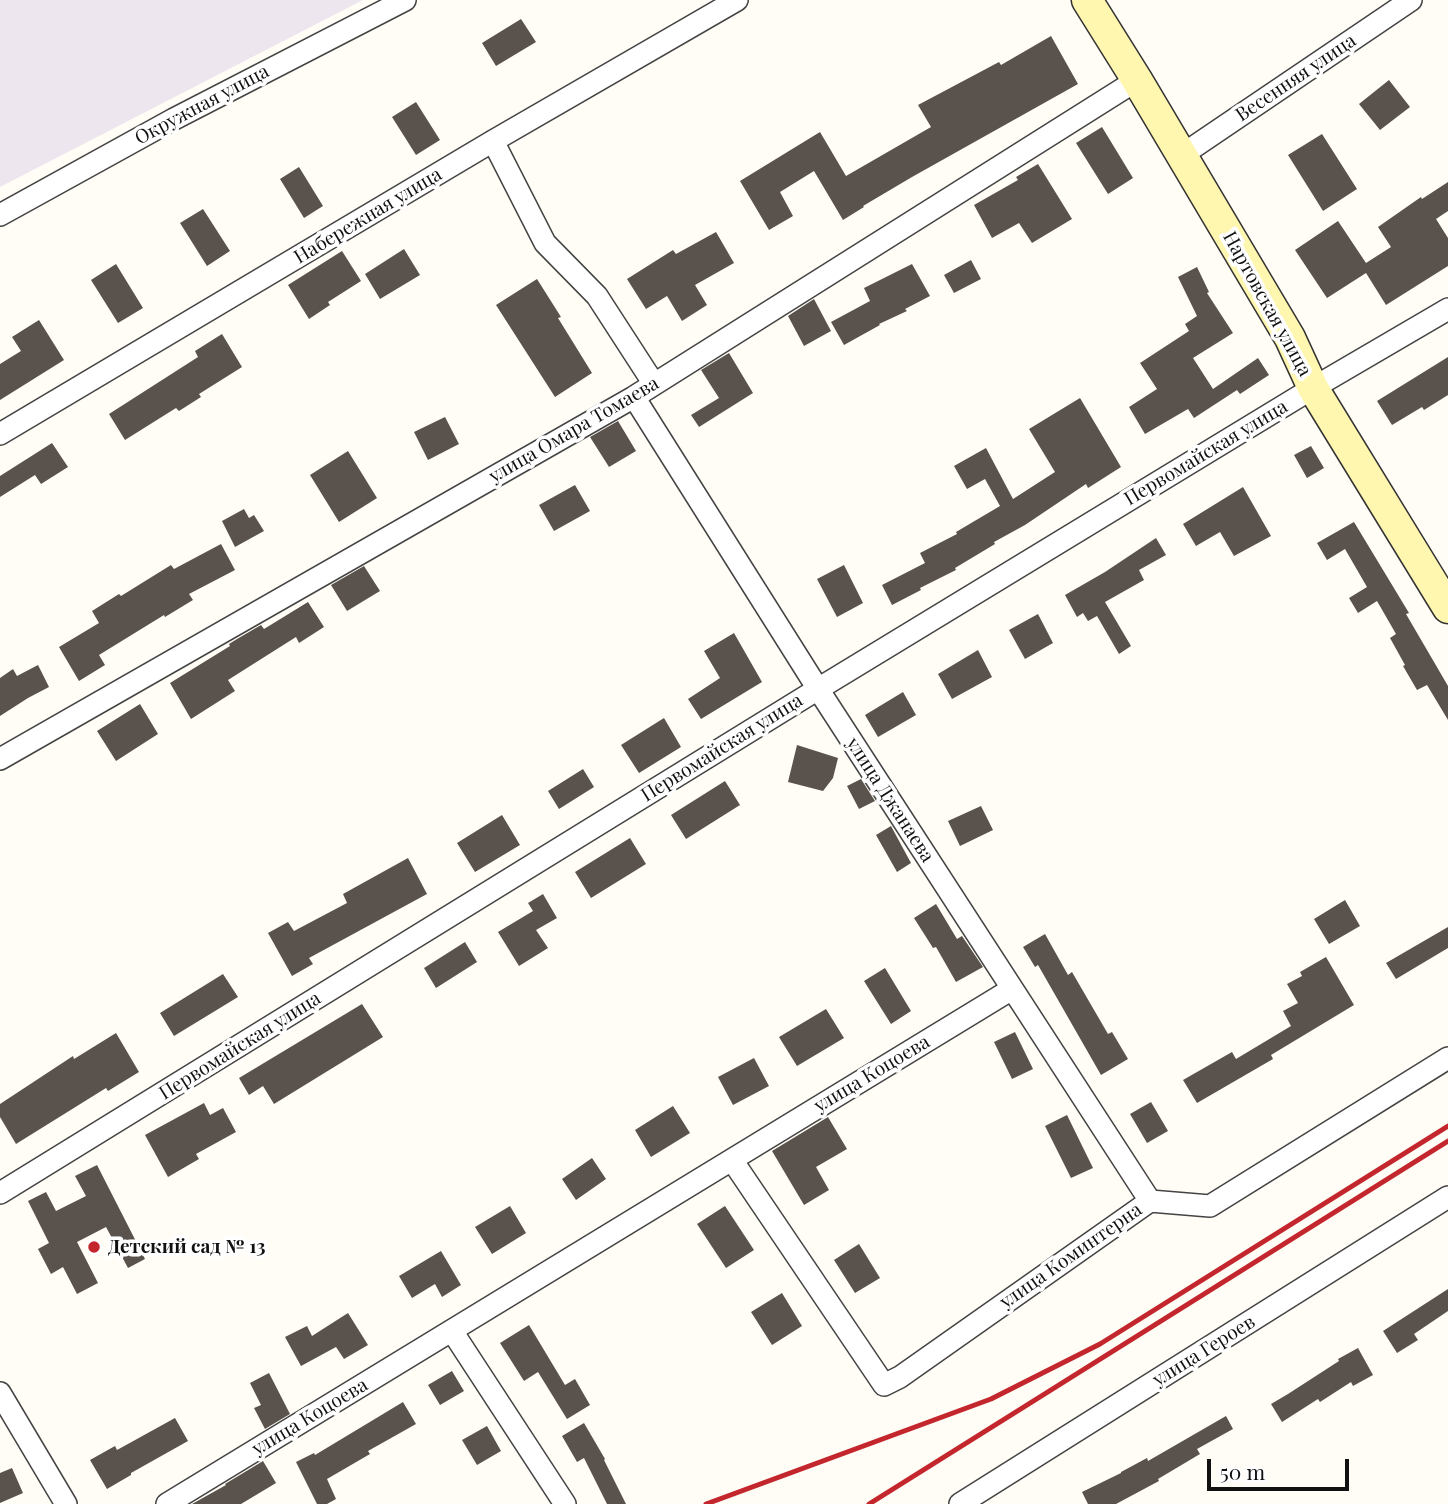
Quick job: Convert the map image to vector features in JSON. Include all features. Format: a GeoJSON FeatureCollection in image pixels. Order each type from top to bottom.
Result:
{"type":"FeatureCollection","features":[{"type":"Feature","properties":{"kind":"street","name":"Окружная улица"},"geometry":{"type":"LineString","coordinates":[[0,215],[174,119],[405,0]]}},
{"type":"Feature","properties":{"kind":"street","name":"Набережная улица"},"geometry":{"type":"LineString","coordinates":[[0,434],[493,141],[737,0]]}},
{"type":"Feature","properties":{"kind":"street","name":"Нартовская улица"},"geometry":{"type":"LineString","coordinates":[[1087,0],[1290,338],[1313,387],[1448,608]]}},
{"type":"Feature","properties":{"kind":"street","name":"Весенняя улица"},"geometry":{"type":"LineString","coordinates":[[1182,155],[1410,0]]}},
{"type":"Feature","properties":{"kind":"street","name":"улица Омара Томаева"},"geometry":{"type":"LineString","coordinates":[[0,759],[634,397],[1137,80]]}},
{"type":"Feature","properties":{"kind":"street"},"geometry":{"type":"LineString","coordinates":[[493,141],[545,243],[597,296],[653,384]]}},
{"type":"Feature","properties":{"kind":"street","name":"Первомайская улица"},"geometry":{"type":"LineString","coordinates":[[0,1193],[818,689],[1313,387],[1448,309]]}},
{"type":"Feature","properties":{"kind":"street","name":"улица Джанаева"},"geometry":{"type":"LineString","coordinates":[[634,397],[818,689],[1150,1201]]}},
{"type":"Feature","properties":{"kind":"street","name":"улица Коцоева"},"geometry":{"type":"LineString","coordinates":[[167,1504],[1013,989]]}},
{"type":"Feature","properties":{"kind":"street","name":"улица Коминтерна"},"geometry":{"type":"LineString","coordinates":[[732,1160],[884,1385],[900,1377],[1150,1201],[1210,1206],[1448,1058]]}},
{"type":"Feature","properties":{"kind":"street","name":"улица Героев"},"geometry":{"type":"LineString","coordinates":[[960,1504],[1448,1197]]}},
{"type":"Feature","properties":{"kind":"street"},"geometry":{"type":"LineString","coordinates":[[452,1331],[565,1504]]}},
{"type":"Feature","properties":{"kind":"street"},"geometry":{"type":"LineString","coordinates":[[0,1393],[66,1504]]}},
{"type":"Feature","properties":{"kind":"shaded area"},"geometry":{"type":"Polygon","coordinates":[[[0,0],[363,0],[0,187],[0,0]]]}},
{"type":"Feature","properties":{"kind":"building"},"geometry":{"type":"Polygon","coordinates":[[[521,19],[536,42],[496,66],[482,43],[521,19]]]}},
{"type":"Feature","properties":{"kind":"building"},"geometry":{"type":"Polygon","coordinates":[[[1051,36],[1078,84],[912,177],[843,220],[814,171],[780,192],[793,216],[769,230],[740,181],[820,132],[846,176],[931,127],[918,105],[999,62],[1001,65],[1051,36]]]}},
{"type":"Feature","properties":{"kind":"building"},"geometry":{"type":"Polygon","coordinates":[[[1389,80],[1410,107],[1380,130],[1359,104],[1389,80]]]}},
{"type":"Feature","properties":{"kind":"building"},"geometry":{"type":"Polygon","coordinates":[[[416,102],[440,140],[416,155],[392,117],[416,102]]]}},
{"type":"Feature","properties":{"kind":"building"},"geometry":{"type":"Polygon","coordinates":[[[1102,127],[1133,178],[1108,194],[1076,143],[1102,127]]]}},
{"type":"Feature","properties":{"kind":"building"},"geometry":{"type":"Polygon","coordinates":[[[1322,134],[1357,189],[1323,211],[1288,155],[1322,134]]]}},
{"type":"Feature","properties":{"kind":"building"},"geometry":{"type":"Polygon","coordinates":[[[1038,164],[1072,219],[1032,243],[1019,223],[992,238],[974,205],[1018,180],[1016,177],[1038,164]]]}},
{"type":"Feature","properties":{"kind":"building"},"geometry":{"type":"Polygon","coordinates":[[[299,167],[323,206],[304,218],[280,179],[299,167]]]}},
{"type":"Feature","properties":{"kind":"building"},"geometry":{"type":"Polygon","coordinates":[[[1448,182],[1448,211],[1436,219],[1448,238],[1448,266],[1386,305],[1366,273],[1327,298],[1295,250],[1338,221],[1366,263],[1391,247],[1378,227],[1448,182]]]}},
{"type":"Feature","properties":{"kind":"building"},"geometry":{"type":"Polygon","coordinates":[[[203,209],[230,251],[207,266],[180,223],[203,209]]]}},
{"type":"Feature","properties":{"kind":"building"},"geometry":{"type":"Polygon","coordinates":[[[716,232],[734,263],[695,285],[707,305],[682,321],[667,296],[646,309],[627,279],[673,250],[676,254],[716,232]]]}},
{"type":"Feature","properties":{"kind":"building"},"geometry":{"type":"Polygon","coordinates":[[[404,249],[420,275],[380,299],[365,274],[404,249]]]}},
{"type":"Feature","properties":{"kind":"building"},"geometry":{"type":"Polygon","coordinates":[[[342,251],[361,281],[328,302],[330,305],[309,319],[288,285],[342,251]]]}},
{"type":"Feature","properties":{"kind":"building"},"geometry":{"type":"Polygon","coordinates":[[[971,260],[981,279],[954,293],[944,275],[971,260]]]}},
{"type":"Feature","properties":{"kind":"building"},"geometry":{"type":"Polygon","coordinates":[[[116,264],[143,308],[118,323],[91,280],[116,264]]]}},
{"type":"Feature","properties":{"kind":"building"},"geometry":{"type":"Polygon","coordinates":[[[912,264],[930,296],[844,345],[831,322],[870,301],[864,288],[912,264]]]}},
{"type":"Feature","properties":{"kind":"building"},"geometry":{"type":"Polygon","coordinates":[[[1197,267],[1209,292],[1207,293],[1233,333],[1193,358],[1213,389],[1258,358],[1269,375],[1240,394],[1237,390],[1194,418],[1188,409],[1145,434],[1129,407],[1157,389],[1140,363],[1189,331],[1185,324],[1197,316],[1178,277],[1197,267]]]}},
{"type":"Feature","properties":{"kind":"building"},"geometry":{"type":"Polygon","coordinates":[[[537,279],[592,373],[555,397],[496,305],[537,279]]]}},
{"type":"Feature","properties":{"kind":"building"},"geometry":{"type":"Polygon","coordinates":[[[814,299],[831,331],[804,346],[788,316],[814,299]]]}},
{"type":"Feature","properties":{"kind":"building"},"geometry":{"type":"Polygon","coordinates":[[[39,320],[64,360],[0,400],[0,364],[21,351],[12,337],[39,320]]]}},
{"type":"Feature","properties":{"kind":"building"},"geometry":{"type":"Polygon","coordinates":[[[222,334],[242,367],[199,394],[201,397],[179,411],[176,408],[125,440],[109,414],[198,357],[195,351],[222,334]]]}},
{"type":"Feature","properties":{"kind":"building"},"geometry":{"type":"Polygon","coordinates":[[[729,353],[753,393],[699,427],[691,415],[719,398],[701,370],[729,353]]]}},
{"type":"Feature","properties":{"kind":"building"},"geometry":{"type":"Polygon","coordinates":[[[1448,357],[1448,395],[1392,425],[1377,401],[1448,357]]]}},
{"type":"Feature","properties":{"kind":"building"},"geometry":{"type":"Polygon","coordinates":[[[1080,398],[1121,467],[1088,488],[1086,484],[1025,525],[994,542],[995,544],[955,568],[956,570],[892,605],[882,585],[925,563],[920,553],[957,534],[956,532],[1000,506],[985,479],[967,489],[954,466],[986,448],[1013,499],[1055,472],[1029,429],[1080,398]]]}},
{"type":"Feature","properties":{"kind":"building"},"geometry":{"type":"Polygon","coordinates":[[[445,417],[459,444],[428,460],[414,432],[445,417]]]}},
{"type":"Feature","properties":{"kind":"building"},"geometry":{"type":"Polygon","coordinates":[[[618,421],[636,451],[609,467],[590,437],[618,421]]]}},
{"type":"Feature","properties":{"kind":"building"},"geometry":{"type":"Polygon","coordinates":[[[52,443],[68,467],[41,484],[35,475],[0,497],[0,476],[52,443]]]}},
{"type":"Feature","properties":{"kind":"building"},"geometry":{"type":"Polygon","coordinates":[[[1311,446],[1324,468],[1307,478],[1294,455],[1311,446]]]}},
{"type":"Feature","properties":{"kind":"building"},"geometry":{"type":"Polygon","coordinates":[[[348,451],[377,498],[339,522],[310,475],[348,451]]]}},
{"type":"Feature","properties":{"kind":"building"},"geometry":{"type":"Polygon","coordinates":[[[575,485],[590,511],[554,531],[539,505],[575,485]]]}},
{"type":"Feature","properties":{"kind":"building"},"geometry":{"type":"Polygon","coordinates":[[[1243,487],[1271,536],[1234,556],[1220,532],[1196,546],[1183,524],[1243,487]]]}},
{"type":"Feature","properties":{"kind":"building"},"geometry":{"type":"Polygon","coordinates":[[[244,509],[249,518],[254,515],[264,531],[235,547],[222,521],[244,509]]]}},
{"type":"Feature","properties":{"kind":"building"},"geometry":{"type":"Polygon","coordinates":[[[1354,522],[1409,613],[1406,614],[1448,686],[1448,720],[1427,685],[1417,690],[1390,638],[1396,634],[1377,601],[1358,613],[1349,598],[1367,587],[1345,549],[1327,560],[1317,543],[1354,522]]]}},
{"type":"Feature","properties":{"kind":"building"},"geometry":{"type":"Polygon","coordinates":[[[1156,538],[1166,555],[1139,570],[1144,580],[1105,602],[1131,646],[1119,654],[1097,616],[1088,621],[1083,613],[1077,617],[1065,595],[1156,538]]]}},
{"type":"Feature","properties":{"kind":"building"},"geometry":{"type":"Polygon","coordinates":[[[221,544],[235,570],[189,594],[193,600],[99,655],[105,665],[79,681],[59,647],[99,623],[92,611],[171,565],[174,569],[221,544]]]}},
{"type":"Feature","properties":{"kind":"building"},"geometry":{"type":"Polygon","coordinates":[[[844,565],[863,603],[837,617],[817,579],[844,565]]]}},
{"type":"Feature","properties":{"kind":"building"},"geometry":{"type":"Polygon","coordinates":[[[364,566],[380,591],[347,611],[331,585],[364,566]]]}},
{"type":"Feature","properties":{"kind":"building"},"geometry":{"type":"Polygon","coordinates":[[[308,602],[324,627],[299,643],[296,637],[228,680],[235,691],[191,719],[170,683],[237,639],[261,625],[264,629],[308,602]]]}},
{"type":"Feature","properties":{"kind":"building"},"geometry":{"type":"Polygon","coordinates":[[[1038,614],[1053,643],[1025,659],[1009,630],[1038,614]]]}},
{"type":"Feature","properties":{"kind":"building"},"geometry":{"type":"Polygon","coordinates":[[[734,633],[762,682],[701,719],[688,699],[720,678],[704,651],[734,633]]]}},
{"type":"Feature","properties":{"kind":"building"},"geometry":{"type":"Polygon","coordinates":[[[978,650],[992,677],[952,699],[938,674],[978,650]]]}},
{"type":"Feature","properties":{"kind":"building"},"geometry":{"type":"Polygon","coordinates":[[[38,665],[49,687],[0,716],[0,678],[13,669],[17,676],[38,665]]]}},
{"type":"Feature","properties":{"kind":"building"},"geometry":{"type":"Polygon","coordinates":[[[903,692],[916,715],[878,737],[865,715],[903,692]]]}},
{"type":"Feature","properties":{"kind":"building"},"geometry":{"type":"Polygon","coordinates":[[[140,704],[158,734],[116,761],[97,731],[140,704]]]}},
{"type":"Feature","properties":{"kind":"building"},"geometry":{"type":"Polygon","coordinates":[[[664,718],[681,747],[639,773],[621,745],[664,718]]]}},
{"type":"Feature","properties":{"kind":"building"},"geometry":{"type":"Polygon","coordinates":[[[797,745],[838,758],[833,778],[823,791],[788,782],[797,745]]]}},
{"type":"Feature","properties":{"kind":"building"},"geometry":{"type":"Polygon","coordinates":[[[583,769],[594,787],[559,809],[548,791],[583,769]]]}},
{"type":"Feature","properties":{"kind":"building"},"geometry":{"type":"Polygon","coordinates":[[[861,779],[875,801],[859,809],[847,786],[861,779]]]}},
{"type":"Feature","properties":{"kind":"building"},"geometry":{"type":"Polygon","coordinates":[[[725,781],[740,805],[686,839],[671,815],[725,781]]]}},
{"type":"Feature","properties":{"kind":"building"},"geometry":{"type":"Polygon","coordinates":[[[981,806],[993,830],[960,846],[948,821],[981,806]]]}},
{"type":"Feature","properties":{"kind":"building"},"geometry":{"type":"Polygon","coordinates":[[[502,815],[520,845],[475,872],[457,843],[502,815]]]}},
{"type":"Feature","properties":{"kind":"building"},"geometry":{"type":"Polygon","coordinates":[[[891,826],[911,863],[897,872],[876,835],[891,826]]]}},
{"type":"Feature","properties":{"kind":"building"},"geometry":{"type":"Polygon","coordinates":[[[630,838],[646,864],[591,898],[575,872],[630,838]]]}},
{"type":"Feature","properties":{"kind":"building"},"geometry":{"type":"Polygon","coordinates":[[[408,858],[427,894],[309,958],[313,964],[292,976],[268,933],[288,922],[294,931],[347,903],[343,894],[408,858]]]}},
{"type":"Feature","properties":{"kind":"building"},"geometry":{"type":"Polygon","coordinates":[[[543,894],[557,918],[536,930],[548,948],[519,966],[498,932],[533,911],[528,903],[543,894]]]}},
{"type":"Feature","properties":{"kind":"building"},"geometry":{"type":"Polygon","coordinates":[[[1345,900],[1360,926],[1329,944],[1314,919],[1345,900]]]}},
{"type":"Feature","properties":{"kind":"building"},"geometry":{"type":"Polygon","coordinates":[[[936,904],[957,939],[962,936],[983,967],[956,982],[936,947],[933,948],[914,918],[936,904]]]}},
{"type":"Feature","properties":{"kind":"building"},"geometry":{"type":"Polygon","coordinates":[[[1448,927],[1448,948],[1396,979],[1386,963],[1448,927]]]}},
{"type":"Feature","properties":{"kind":"building"},"geometry":{"type":"Polygon","coordinates":[[[1045,934],[1068,975],[1072,972],[1108,1034],[1112,1032],[1128,1059],[1101,1075],[1038,965],[1035,967],[1023,947],[1045,934]]]}},
{"type":"Feature","properties":{"kind":"building"},"geometry":{"type":"Polygon","coordinates":[[[465,942],[477,962],[436,988],[424,968],[465,942]]]}},
{"type":"Feature","properties":{"kind":"building"},"geometry":{"type":"Polygon","coordinates":[[[1326,957],[1354,1005],[1271,1055],[1273,1059],[1197,1103],[1183,1080],[1232,1052],[1236,1059],[1291,1026],[1283,1011],[1298,1003],[1287,984],[1302,976],[1300,972],[1326,957]]]}},
{"type":"Feature","properties":{"kind":"building"},"geometry":{"type":"Polygon","coordinates":[[[885,968],[911,1011],[891,1024],[864,981],[885,968]]]}},
{"type":"Feature","properties":{"kind":"building"},"geometry":{"type":"Polygon","coordinates":[[[223,974],[238,997],[174,1036],[160,1013],[223,974]]]}},
{"type":"Feature","properties":{"kind":"building"},"geometry":{"type":"Polygon","coordinates":[[[362,1004],[383,1037],[274,1104],[263,1086],[249,1095],[239,1078],[362,1004]]]}},
{"type":"Feature","properties":{"kind":"building"},"geometry":{"type":"Polygon","coordinates":[[[826,1009],[844,1038],[797,1066],[779,1037],[826,1009]]]}},
{"type":"Feature","properties":{"kind":"building"},"geometry":{"type":"Polygon","coordinates":[[[1015,1032],[1033,1069],[1012,1079],[994,1042],[1015,1032]]]}},
{"type":"Feature","properties":{"kind":"building"},"geometry":{"type":"Polygon","coordinates":[[[116,1033],[139,1072],[108,1091],[106,1088],[16,1144],[0,1117],[0,1104],[73,1056],[74,1059],[116,1033]]]}},
{"type":"Feature","properties":{"kind":"building"},"geometry":{"type":"Polygon","coordinates":[[[754,1058],[769,1086],[733,1105],[718,1077],[754,1058]]]}},
{"type":"Feature","properties":{"kind":"building"},"geometry":{"type":"Polygon","coordinates":[[[1151,1102],[1168,1131],[1147,1143],[1130,1114],[1151,1102]]]}},
{"type":"Feature","properties":{"kind":"building"},"geometry":{"type":"Polygon","coordinates":[[[204,1103],[210,1115],[223,1108],[236,1132],[196,1154],[199,1159],[168,1177],[145,1135],[204,1103]]]}},
{"type":"Feature","properties":{"kind":"building"},"geometry":{"type":"Polygon","coordinates":[[[673,1106],[690,1133],[651,1157],[635,1130],[673,1106]]]}},
{"type":"Feature","properties":{"kind":"building"},"geometry":{"type":"Polygon","coordinates":[[[1067,1115],[1093,1168],[1071,1178],[1045,1126],[1067,1115]]]}},
{"type":"Feature","properties":{"kind":"building"},"geometry":{"type":"Polygon","coordinates":[[[828,1117],[847,1149],[816,1167],[829,1190],[804,1205],[772,1151],[828,1117]]]}},
{"type":"Feature","properties":{"kind":"building"},"geometry":{"type":"Polygon","coordinates":[[[592,1158],[606,1179],[576,1200],[562,1179],[592,1158]]]}},
{"type":"Feature","properties":{"kind":"building"},"geometry":{"type":"Polygon","coordinates":[[[97,1165],[145,1259],[128,1268],[106,1227],[77,1242],[98,1283],[77,1294],[63,1267],[51,1274],[38,1249],[49,1243],[28,1201],[46,1192],[56,1211],[86,1196],[75,1176],[97,1165]]]}},
{"type":"Feature","properties":{"kind":"building"},"geometry":{"type":"Polygon","coordinates":[[[510,1206],[526,1233],[492,1254],[475,1227],[510,1206]]]}},
{"type":"Feature","properties":{"kind":"building"},"geometry":{"type":"Polygon","coordinates":[[[725,1206],[754,1250],[726,1268],[697,1224],[725,1206]]]}},
{"type":"Feature","properties":{"kind":"building"},"geometry":{"type":"Polygon","coordinates":[[[859,1244],[880,1278],[855,1293],[834,1260],[859,1244]]]}},
{"type":"Feature","properties":{"kind":"building"},"geometry":{"type":"Polygon","coordinates":[[[441,1251],[461,1285],[442,1297],[435,1284],[412,1298],[399,1276],[441,1251]]]}},
{"type":"Feature","properties":{"kind":"building"},"geometry":{"type":"Polygon","coordinates":[[[1448,1289],[1448,1311],[1414,1334],[1418,1340],[1397,1353],[1383,1331],[1448,1289]]]}},
{"type":"Feature","properties":{"kind":"building"},"geometry":{"type":"Polygon","coordinates":[[[782,1293],[802,1326],[772,1345],[751,1312],[782,1293]]]}},
{"type":"Feature","properties":{"kind":"building"},"geometry":{"type":"Polygon","coordinates":[[[348,1313],[368,1345],[344,1359],[336,1347],[301,1366],[285,1337],[307,1326],[312,1336],[348,1313]]]}},
{"type":"Feature","properties":{"kind":"building"},"geometry":{"type":"Polygon","coordinates":[[[529,1325],[565,1385],[575,1379],[590,1405],[567,1419],[538,1372],[524,1381],[500,1343],[529,1325]]]}},
{"type":"Feature","properties":{"kind":"building"},"geometry":{"type":"Polygon","coordinates":[[[1358,1348],[1373,1375],[1353,1386],[1351,1382],[1320,1402],[1318,1399],[1282,1422],[1271,1404],[1358,1348]]]}},
{"type":"Feature","properties":{"kind":"building"},"geometry":{"type":"Polygon","coordinates":[[[452,1371],[464,1391],[440,1405],[428,1385],[452,1371]]]}},
{"type":"Feature","properties":{"kind":"building"},"geometry":{"type":"Polygon","coordinates":[[[269,1373],[290,1414],[265,1429],[254,1408],[261,1405],[250,1383],[269,1373]]]}},
{"type":"Feature","properties":{"kind":"building"},"geometry":{"type":"Polygon","coordinates":[[[403,1402],[416,1424],[368,1451],[370,1454],[327,1479],[336,1499],[327,1504],[317,1504],[296,1462],[314,1453],[315,1455],[403,1402]]]}},
{"type":"Feature","properties":{"kind":"building"},"geometry":{"type":"Polygon","coordinates":[[[1226,1416],[1233,1429],[1197,1449],[1200,1454],[1158,1479],[1159,1481],[1116,1504],[1088,1504],[1082,1492],[1147,1458],[1148,1461],[1226,1416]]]}},
{"type":"Feature","properties":{"kind":"building"},"geometry":{"type":"Polygon","coordinates":[[[175,1418],[188,1441],[107,1489],[90,1460],[115,1446],[117,1450],[175,1418]]]}},
{"type":"Feature","properties":{"kind":"building"},"geometry":{"type":"Polygon","coordinates":[[[584,1423],[626,1504],[607,1504],[584,1458],[577,1462],[562,1436],[584,1423]]]}},
{"type":"Feature","properties":{"kind":"building"},"geometry":{"type":"Polygon","coordinates":[[[487,1426],[501,1451],[477,1465],[462,1440],[487,1426]]]}},
{"type":"Feature","properties":{"kind":"building"},"geometry":{"type":"Polygon","coordinates":[[[263,1461],[276,1483],[241,1504],[192,1504],[226,1485],[263,1461]]]}},
{"type":"Feature","properties":{"kind":"building"},"geometry":{"type":"Polygon","coordinates":[[[12,1468],[23,1493],[0,1503],[0,1473],[12,1468]]]}},
{"type":"Feature","properties":{"kind":"railway"},"geometry":{"type":"LineString","coordinates":[[706,1504],[991,1399],[1100,1344],[1448,1126]]}},
{"type":"Feature","properties":{"kind":"railway"},"geometry":{"type":"LineString","coordinates":[[869,1504],[1448,1141]]}},
{"type":"Feature","properties":{"kind":"place","name":"Детский сад № 13"},"geometry":{"type":"Point","coordinates":[94,1247]}}]}
